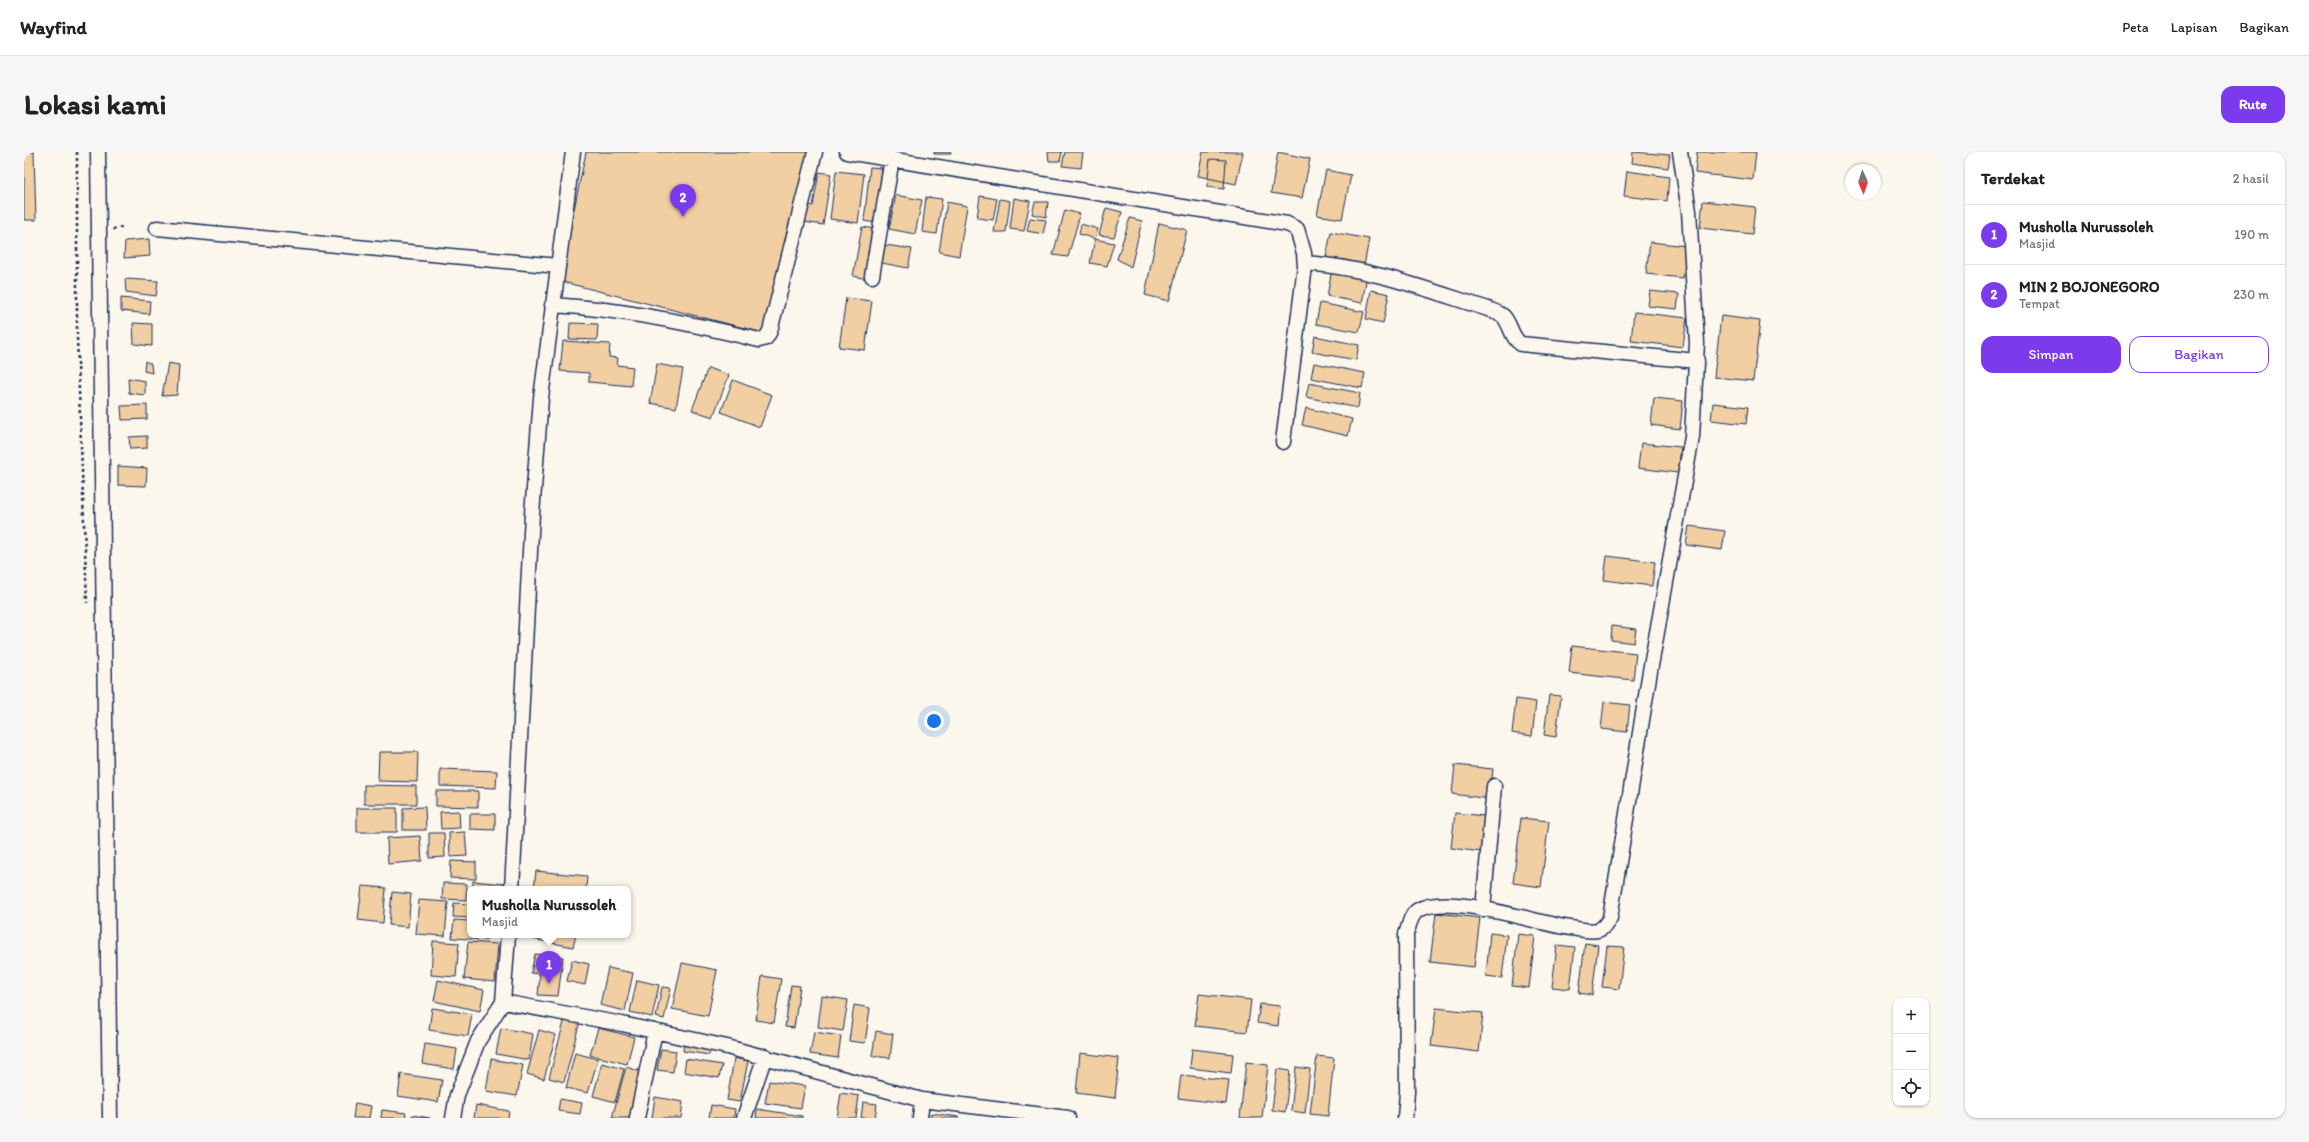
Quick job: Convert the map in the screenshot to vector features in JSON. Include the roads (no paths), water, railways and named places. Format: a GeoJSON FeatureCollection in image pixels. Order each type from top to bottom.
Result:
{"type":"FeatureCollection","features":[{"type":"Feature","properties":{"kind":"street"},"geometry":{"type":"LineString","coordinates":[[98,152],[110,1118]]}},
{"type":"Feature","properties":{"kind":"street"},"geometry":{"type":"LineString","coordinates":[[512,886],[532,514],[541,398],[552,304],[573,152]]}},
{"type":"Feature","properties":{"kind":"street"},"geometry":{"type":"LineString","coordinates":[[552,304],[606,309],[688,324],[759,340],[766,338],[770,331],[814,152]]}},
{"type":"Feature","properties":{"kind":"street"},"geometry":{"type":"LineString","coordinates":[[847,152],[872,154],[892,159],[1287,224],[1296,229],[1300,237],[1305,263],[1300,316],[1283,442]]}},
{"type":"Feature","properties":{"kind":"street"},"geometry":{"type":"LineString","coordinates":[[1405,1118],[1407,1092],[1406,934],[1411,918],[1417,910],[1432,905],[1452,904],[1578,929],[1597,930],[1604,927],[1610,918],[1649,677],[1686,482],[1692,437],[1697,361],[1689,210],[1680,152]]}},
{"type":"Feature","properties":{"kind":"street"},"geometry":{"type":"LineString","coordinates":[[872,276],[892,159]]}},
{"type":"Feature","properties":{"kind":"street"},"geometry":{"type":"LineString","coordinates":[[157,228],[558,266]]}},
{"type":"Feature","properties":{"kind":"street"},"geometry":{"type":"LineString","coordinates":[[1305,263],[1328,264],[1385,277],[1488,309],[1502,316],[1509,325],[1516,341],[1521,344],[1697,361]]}},
{"type":"Feature","properties":{"kind":"street"},"geometry":{"type":"LineString","coordinates":[[1483,909],[1494,786]]}},
{"type":"Feature","properties":{"kind":"street"},"geometry":{"type":"LineString","coordinates":[[453,1118],[457,1095],[478,1041],[503,1002],[508,938]]}},
{"type":"Feature","properties":{"kind":"street"},"geometry":{"type":"LineString","coordinates":[[503,1002],[655,1031],[765,1056],[922,1100],[1068,1118]]}},
{"type":"Feature","properties":{"kind":"street"},"geometry":{"type":"LineString","coordinates":[[637,1118],[655,1031]]}},
{"type":"Feature","properties":{"kind":"street"},"geometry":{"type":"LineString","coordinates":[[744,1118],[765,1056]]}},
{"type":"Feature","properties":{"kind":"street"},"geometry":{"type":"LineString","coordinates":[[920,1118],[922,1100]]}},
{"type":"Feature","properties":{"kind":"place","name":"MIN 2 BOJONEGORO"},"geometry":{"type":"Point","coordinates":[683,217]}},
{"type":"Feature","properties":{"kind":"place","name":"Musholla Nurussoleh"},"geometry":{"type":"Point","coordinates":[549,984]}}]}
